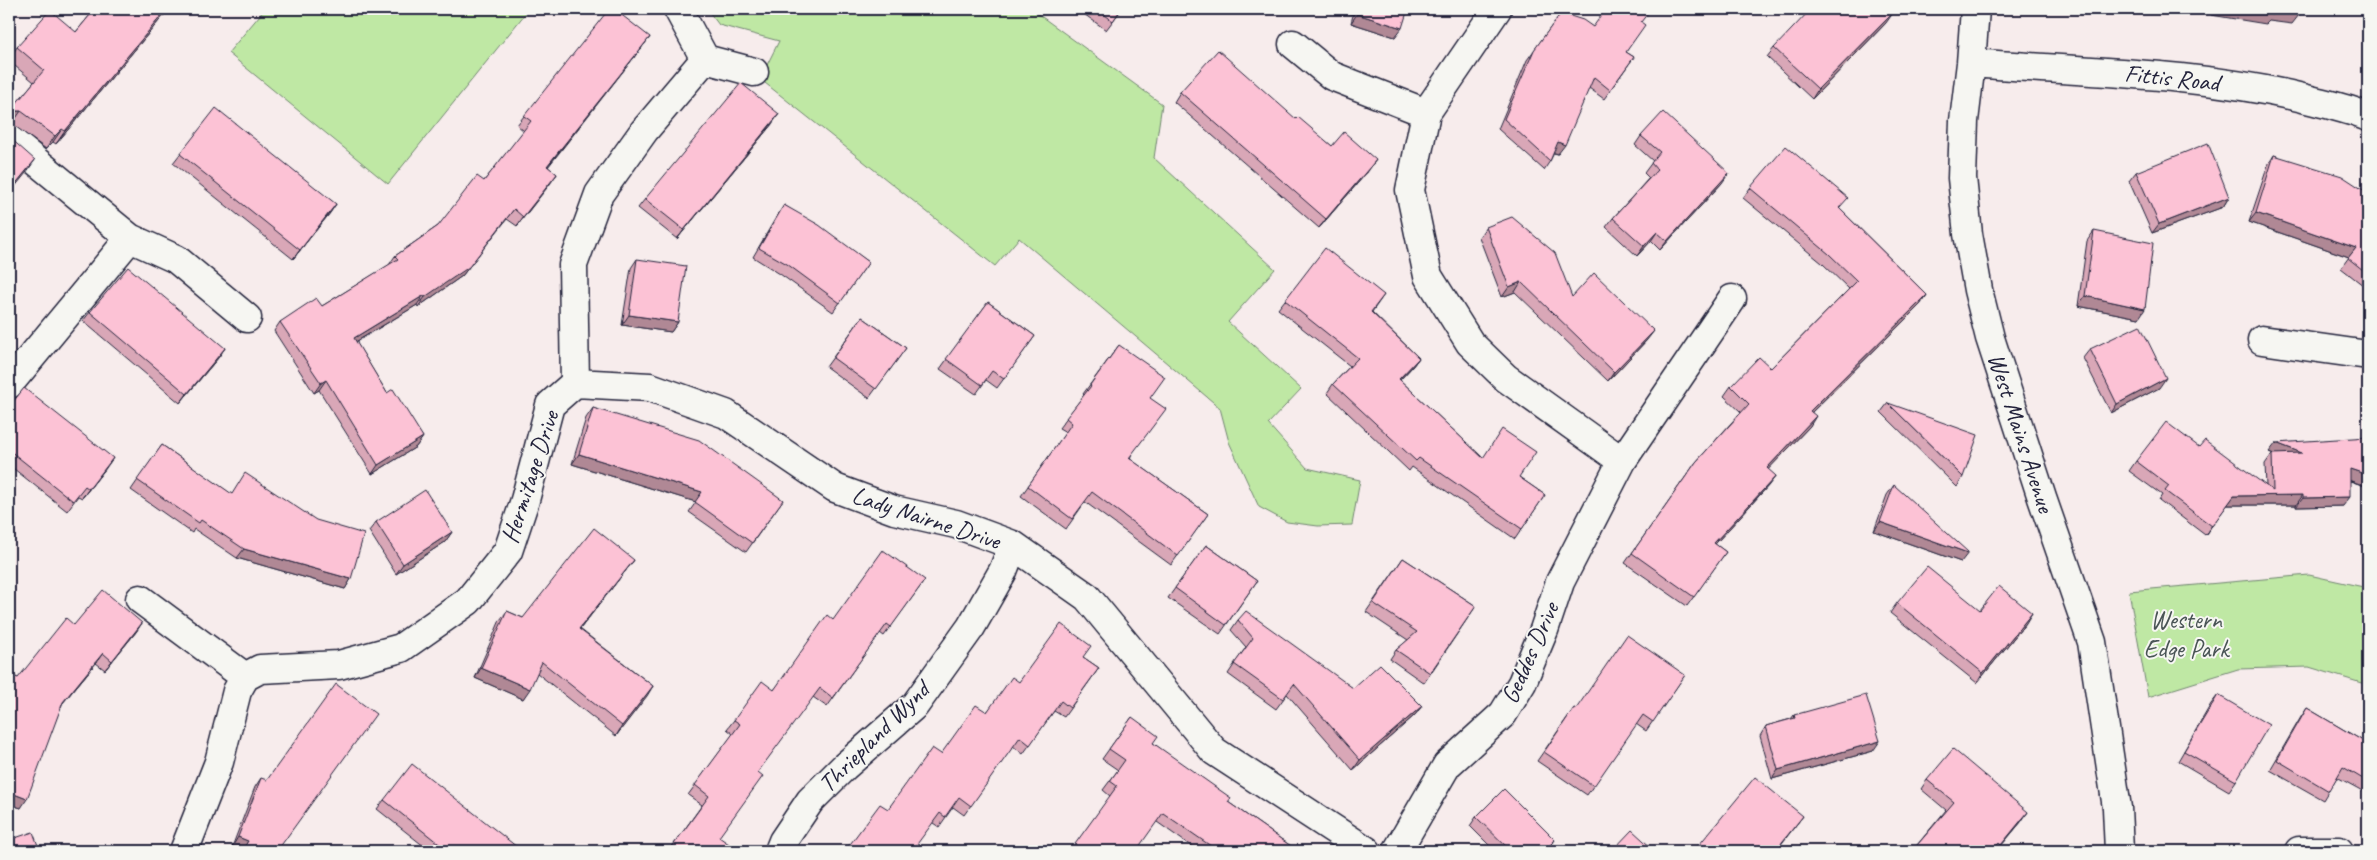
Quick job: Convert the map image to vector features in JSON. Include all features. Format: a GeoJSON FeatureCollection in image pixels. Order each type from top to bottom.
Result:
{"type":"FeatureCollection","features":[{"type":"Feature","properties":{"kind":"street"},"geometry":{"type":"LineString","coordinates":[[678,9],[705,59],[754,72]]}},
{"type":"Feature","properties":{"kind":"street"},"geometry":{"type":"LineString","coordinates":[[1497,9],[1426,113],[1410,190],[1428,276],[1470,344],[1506,378],[1622,461]]}},
{"type":"Feature","properties":{"kind":"street","name":"West Mains Avenue"},"geometry":{"type":"LineString","coordinates":[[1975,9],[1964,121],[1962,178],[1968,234],[1978,290],[1990,338],[2042,498],[2092,642],[2116,808],[2119,851]]}},
{"type":"Feature","properties":{"kind":"street"},"geometry":{"type":"LineString","coordinates":[[1293,44],[1332,76],[1426,113]]}},
{"type":"Feature","properties":{"kind":"street","name":"Hermitage Drive"},"geometry":{"type":"LineString","coordinates":[[246,677],[260,669],[339,665],[401,648],[468,601],[508,551],[525,500],[550,405],[575,383],[573,265],[599,194],[644,131],[705,59]]}},
{"type":"Feature","properties":{"kind":"street","name":"Fittis Road"},"geometry":{"type":"LineString","coordinates":[[1971,62],[2178,76],[2276,92],[2353,110],[2368,117]]}},
{"type":"Feature","properties":{"kind":"street"},"geometry":{"type":"LineString","coordinates":[[9,139],[130,238],[176,258],[247,318]]}},
{"type":"Feature","properties":{"kind":"street"},"geometry":{"type":"LineString","coordinates":[[9,384],[130,238]]}},
{"type":"Feature","properties":{"kind":"street","name":"Geddes Drive"},"geometry":{"type":"LineString","coordinates":[[1397,851],[1447,765],[1504,714],[1522,683],[1544,630],[1560,582],[1622,461],[1732,300]]}},
{"type":"Feature","properties":{"kind":"street"},"geometry":{"type":"LineString","coordinates":[[2262,340],[2368,355]]}},
{"type":"Feature","properties":{"kind":"street","name":"Lady Nairne Drive"},"geometry":{"type":"LineString","coordinates":[[575,383],[650,387],[726,414],[834,488],[894,510],[956,524],[1013,545],[1088,598],[1214,751],[1367,851]]}},
{"type":"Feature","properties":{"kind":"street","name":"Thriepland Wynd"},"geometry":{"type":"LineString","coordinates":[[779,851],[783,841],[810,801],[844,767],[915,704],[971,627],[1003,571],[1013,545]]}},
{"type":"Feature","properties":{"kind":"street"},"geometry":{"type":"LineString","coordinates":[[140,599],[246,677],[237,691],[219,762],[184,851]]}},
{"type":"Feature","properties":{"kind":"street"},"geometry":{"type":"LineString","coordinates":[[2300,851],[2339,851]]}},
{"type":"Feature","properties":{"kind":"green space"},"geometry":{"type":"Polygon","coordinates":[[[265,9],[529,9],[388,184],[228,53],[265,9]]]}},
{"type":"Feature","properties":{"kind":"green space"},"geometry":{"type":"Polygon","coordinates":[[[707,9],[1031,9],[1162,104],[1154,158],[1275,269],[1228,322],[1301,389],[1268,424],[1307,468],[1360,480],[1352,525],[1318,526],[1287,522],[1259,507],[1229,442],[1220,408],[1019,238],[995,266],[760,79],[779,41],[719,25],[707,9]]]}},
{"type":"Feature","properties":{"kind":"green space","name":"Western Edge Park"},"geometry":{"type":"Polygon","coordinates":[[[2309,575],[2368,588],[2368,685],[2309,667],[2238,669],[2148,697],[2129,591],[2309,575]]]}},
{"type":"Feature","properties":{"kind":"building"},"geometry":{"type":"Polygon","coordinates":[[[95,9],[167,9],[65,131],[62,129],[55,136],[21,111],[13,111],[9,114],[44,70],[17,47],[50,10],[76,32],[95,9]]]}},
{"type":"Feature","properties":{"kind":"building"},"geometry":{"type":"Polygon","coordinates":[[[609,9],[614,9],[650,37],[547,166],[557,174],[523,217],[514,209],[469,267],[425,297],[423,296],[354,338],[387,393],[393,389],[423,437],[378,465],[326,380],[321,383],[280,322],[316,298],[322,306],[398,259],[395,256],[438,226],[477,176],[484,181],[531,121],[524,116],[609,9]]]}},
{"type":"Feature","properties":{"kind":"building"},"geometry":{"type":"Polygon","coordinates":[[[1097,9],[1121,9],[1113,21],[1097,9]]]}},
{"type":"Feature","properties":{"kind":"building"},"geometry":{"type":"Polygon","coordinates":[[[1359,9],[1408,9],[1402,28],[1357,14],[1359,9]]]}},
{"type":"Feature","properties":{"kind":"building"},"geometry":{"type":"Polygon","coordinates":[[[1606,9],[1651,9],[1641,22],[1645,25],[1626,52],[1634,57],[1610,90],[1594,77],[1565,145],[1558,142],[1550,161],[1504,119],[1534,50],[1561,13],[1583,20],[1593,27],[1606,9]]]}},
{"type":"Feature","properties":{"kind":"building"},"geometry":{"type":"Polygon","coordinates":[[[1811,9],[1888,9],[1893,13],[1818,89],[1774,48],[1811,9]]]}},
{"type":"Feature","properties":{"kind":"building"},"geometry":{"type":"Polygon","coordinates":[[[2237,9],[2300,9],[2299,15],[2273,11],[2273,15],[2237,9]]]}},
{"type":"Feature","properties":{"kind":"building"},"geometry":{"type":"Polygon","coordinates":[[[1218,50],[1296,119],[1298,117],[1332,146],[1344,132],[1376,160],[1326,219],[1180,92],[1218,50]]]}},
{"type":"Feature","properties":{"kind":"building"},"geometry":{"type":"Polygon","coordinates":[[[741,83],[779,114],[684,230],[645,199],[741,83]]]}},
{"type":"Feature","properties":{"kind":"building"},"geometry":{"type":"Polygon","coordinates":[[[216,108],[336,204],[300,250],[180,154],[216,108]]]}},
{"type":"Feature","properties":{"kind":"building"},"geometry":{"type":"Polygon","coordinates":[[[1663,112],[1729,173],[1667,241],[1657,232],[1644,246],[1613,218],[1657,170],[1651,163],[1660,152],[1641,136],[1663,112]]]}},
{"type":"Feature","properties":{"kind":"building"},"geometry":{"type":"Polygon","coordinates":[[[9,137],[35,160],[9,192],[9,137]]]}},
{"type":"Feature","properties":{"kind":"building"},"geometry":{"type":"Polygon","coordinates":[[[2208,143],[2229,197],[2159,224],[2136,172],[2208,143]]]}},
{"type":"Feature","properties":{"kind":"building"},"geometry":{"type":"Polygon","coordinates":[[[1786,146],[1848,198],[1839,208],[1927,295],[1810,411],[1816,416],[1767,468],[1776,476],[1714,543],[1726,552],[1694,597],[1632,553],[1696,462],[1749,404],[1731,386],[1759,357],[1771,368],[1857,281],[1829,254],[1750,188],[1786,146]]]}},
{"type":"Feature","properties":{"kind":"building"},"geometry":{"type":"Polygon","coordinates":[[[2274,155],[2342,176],[2368,193],[2368,274],[2348,258],[2356,248],[2256,213],[2274,155]]]}},
{"type":"Feature","properties":{"kind":"building"},"geometry":{"type":"Polygon","coordinates":[[[784,205],[819,225],[869,262],[840,303],[787,264],[759,248],[784,205]]]}},
{"type":"Feature","properties":{"kind":"building"},"geometry":{"type":"Polygon","coordinates":[[[1512,217],[1555,253],[1572,297],[1594,273],[1654,331],[1614,372],[1521,282],[1509,287],[1486,227],[1512,217]]]}},
{"type":"Feature","properties":{"kind":"building"},"geometry":{"type":"Polygon","coordinates":[[[2094,231],[2153,243],[2145,309],[2085,296],[2094,231]]]}},
{"type":"Feature","properties":{"kind":"building"},"geometry":{"type":"Polygon","coordinates":[[[1325,248],[1384,295],[1371,312],[1419,358],[1399,379],[1483,458],[1502,429],[1536,452],[1519,477],[1545,495],[1522,529],[1419,458],[1416,461],[1333,384],[1358,358],[1285,300],[1325,248]]]}},
{"type":"Feature","properties":{"kind":"building"},"geometry":{"type":"Polygon","coordinates":[[[637,259],[686,266],[678,322],[629,315],[637,259]]]}},
{"type":"Feature","properties":{"kind":"building"},"geometry":{"type":"Polygon","coordinates":[[[128,267],[225,348],[187,394],[90,312],[128,267]]]}},
{"type":"Feature","properties":{"kind":"building"},"geometry":{"type":"Polygon","coordinates":[[[988,302],[1035,336],[1004,379],[992,371],[982,385],[946,359],[988,302]]]}},
{"type":"Feature","properties":{"kind":"building"},"geometry":{"type":"Polygon","coordinates":[[[862,317],[906,348],[876,389],[833,358],[862,317]]]}},
{"type":"Feature","properties":{"kind":"building"},"geometry":{"type":"Polygon","coordinates":[[[2140,325],[2166,378],[2117,404],[2090,349],[2140,325]]]}},
{"type":"Feature","properties":{"kind":"building"},"geometry":{"type":"Polygon","coordinates":[[[1119,345],[1165,377],[1150,398],[1166,409],[1129,458],[1208,514],[1178,556],[1092,492],[1072,519],[1028,486],[1072,423],[1066,418],[1119,345]]]}},
{"type":"Feature","properties":{"kind":"building"},"geometry":{"type":"Polygon","coordinates":[[[24,388],[113,458],[89,489],[85,486],[73,501],[9,450],[9,407],[24,388]]]}},
{"type":"Feature","properties":{"kind":"building"},"geometry":{"type":"Polygon","coordinates":[[[1888,403],[1978,435],[1963,477],[1888,403]]]}},
{"type":"Feature","properties":{"kind":"building"},"geometry":{"type":"Polygon","coordinates":[[[593,408],[699,440],[783,500],[752,543],[695,502],[702,492],[579,454],[593,408]]]}},
{"type":"Feature","properties":{"kind":"building"},"geometry":{"type":"Polygon","coordinates":[[[2166,422],[2199,447],[2205,440],[2273,491],[2272,454],[2302,453],[2276,443],[2368,437],[2368,475],[2350,469],[2350,497],[2303,498],[2303,495],[2234,496],[2212,526],[2165,491],[2169,486],[2136,461],[2166,422]]]}},
{"type":"Feature","properties":{"kind":"building"},"geometry":{"type":"Polygon","coordinates":[[[162,445],[232,494],[245,473],[316,520],[364,534],[351,579],[244,549],[201,520],[199,523],[137,480],[162,445]]]}},
{"type":"Feature","properties":{"kind":"building"},"geometry":{"type":"Polygon","coordinates":[[[1894,485],[1968,552],[1968,553],[1880,522],[1894,485]]]}},
{"type":"Feature","properties":{"kind":"building"},"geometry":{"type":"Polygon","coordinates":[[[425,490],[452,532],[403,564],[376,522],[425,490]]]}},
{"type":"Feature","properties":{"kind":"building"},"geometry":{"type":"Polygon","coordinates":[[[594,528],[634,560],[579,629],[653,686],[622,726],[542,662],[530,689],[481,668],[507,611],[523,618],[594,528]]]}},
{"type":"Feature","properties":{"kind":"building"},"geometry":{"type":"Polygon","coordinates":[[[1206,545],[1257,581],[1226,625],[1175,588],[1206,545]]]}},
{"type":"Feature","properties":{"kind":"building"},"geometry":{"type":"Polygon","coordinates":[[[883,550],[925,580],[891,627],[887,624],[833,698],[820,688],[758,772],[763,776],[719,837],[736,849],[735,851],[669,851],[709,796],[695,785],[740,724],[734,720],[762,681],[774,690],[827,615],[833,620],[883,550]]]}},
{"type":"Feature","properties":{"kind":"building"},"geometry":{"type":"Polygon","coordinates":[[[1403,558],[1476,606],[1430,673],[1396,650],[1417,632],[1373,603],[1403,558]]]}},
{"type":"Feature","properties":{"kind":"building"},"geometry":{"type":"Polygon","coordinates":[[[1927,567],[1980,610],[1999,586],[2032,613],[1983,673],[1897,603],[1927,567]]]}},
{"type":"Feature","properties":{"kind":"building"},"geometry":{"type":"Polygon","coordinates":[[[103,590],[142,623],[112,661],[103,653],[63,702],[27,799],[9,792],[10,675],[18,678],[66,618],[74,625],[103,590]]]}},
{"type":"Feature","properties":{"kind":"building"},"geometry":{"type":"Polygon","coordinates":[[[1246,611],[1353,688],[1380,664],[1422,706],[1360,760],[1294,684],[1283,699],[1234,664],[1253,638],[1238,620],[1246,611]]]}},
{"type":"Feature","properties":{"kind":"building"},"geometry":{"type":"Polygon","coordinates":[[[1061,624],[1091,646],[1083,657],[1099,668],[1070,708],[1061,701],[1030,745],[1020,737],[971,806],[959,797],[945,817],[940,813],[912,851],[845,851],[880,804],[888,809],[932,748],[941,754],[976,705],[987,712],[1012,677],[1019,682],[1061,624]]]}},
{"type":"Feature","properties":{"kind":"building"},"geometry":{"type":"Polygon","coordinates":[[[1627,635],[1685,675],[1653,722],[1643,715],[1594,786],[1544,752],[1627,635]]]}},
{"type":"Feature","properties":{"kind":"building"},"geometry":{"type":"Polygon","coordinates":[[[336,684],[376,714],[277,851],[242,851],[248,841],[238,837],[261,778],[267,780],[336,684]]]}},
{"type":"Feature","properties":{"kind":"building"},"geometry":{"type":"Polygon","coordinates":[[[1866,695],[1880,741],[1778,770],[1766,726],[1795,718],[1794,715],[1866,695]]]}},
{"type":"Feature","properties":{"kind":"building"},"geometry":{"type":"Polygon","coordinates":[[[2218,695],[2269,725],[2236,781],[2184,751],[2218,695]]]}},
{"type":"Feature","properties":{"kind":"building"},"geometry":{"type":"Polygon","coordinates":[[[2307,708],[2368,744],[2368,782],[2343,767],[2329,791],[2277,760],[2307,708]]]}},
{"type":"Feature","properties":{"kind":"building"},"geometry":{"type":"Polygon","coordinates":[[[1132,717],[1158,736],[1153,743],[1231,798],[1228,802],[1298,851],[1218,851],[1163,813],[1136,851],[1070,851],[1117,786],[1110,781],[1125,760],[1109,749],[1132,717]]]}},
{"type":"Feature","properties":{"kind":"building"},"geometry":{"type":"Polygon","coordinates":[[[1953,749],[2028,812],[2001,845],[1999,843],[1992,851],[1912,851],[1954,802],[1927,780],[1953,749]]]}},
{"type":"Feature","properties":{"kind":"building"},"geometry":{"type":"Polygon","coordinates":[[[412,764],[522,851],[448,851],[384,800],[412,764]]]}},
{"type":"Feature","properties":{"kind":"building"},"geometry":{"type":"Polygon","coordinates":[[[1755,777],[1803,816],[1775,851],[1694,851],[1755,777]]]}},
{"type":"Feature","properties":{"kind":"building"},"geometry":{"type":"Polygon","coordinates":[[[1504,789],[1555,840],[1544,851],[1511,851],[1476,817],[1504,789]]]}},
{"type":"Feature","properties":{"kind":"building"},"geometry":{"type":"Polygon","coordinates":[[[1632,830],[1655,851],[1612,851],[1632,830]]]}},
{"type":"Feature","properties":{"kind":"building"},"geometry":{"type":"Polygon","coordinates":[[[33,832],[40,851],[9,851],[9,840],[33,832]]]}}]}
